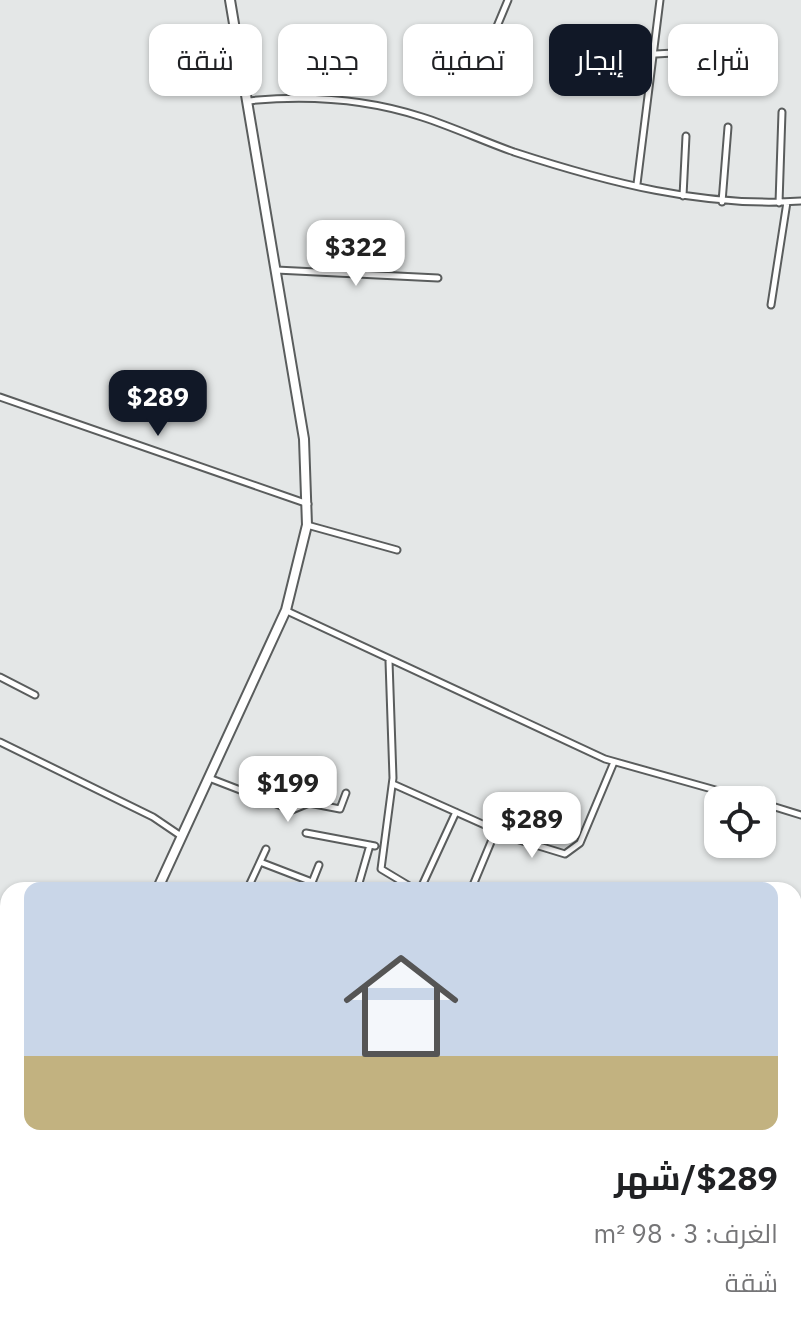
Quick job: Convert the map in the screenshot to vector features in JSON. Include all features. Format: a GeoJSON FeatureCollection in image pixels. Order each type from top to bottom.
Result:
{"type":"FeatureCollection","features":[{"type":"Feature","properties":{"kind":"main road"},"geometry":{"type":"LineString","coordinates":[[161,882],[286,610],[299,568],[309,504],[304,439],[230,0]]}},
{"type":"Feature","properties":{"kind":"street"},"geometry":{"type":"LineString","coordinates":[[498,24],[508,0]]}},
{"type":"Feature","properties":{"kind":"street"},"geometry":{"type":"LineString","coordinates":[[637,184],[656,54],[660,0]]}},
{"type":"Feature","properties":{"kind":"street"},"geometry":{"type":"LineString","coordinates":[[656,54],[668,53]]}},
{"type":"Feature","properties":{"kind":"street"},"geometry":{"type":"LineString","coordinates":[[247,101],[271,98],[367,103],[419,116],[519,153],[683,196],[722,202],[801,201]]}},
{"type":"Feature","properties":{"kind":"street"},"geometry":{"type":"LineString","coordinates":[[779,203],[782,112]]}},
{"type":"Feature","properties":{"kind":"street"},"geometry":{"type":"LineString","coordinates":[[722,202],[728,127]]}},
{"type":"Feature","properties":{"kind":"street"},"geometry":{"type":"LineString","coordinates":[[683,196],[686,136]]}},
{"type":"Feature","properties":{"kind":"street"},"geometry":{"type":"LineString","coordinates":[[771,305],[787,202]]}},
{"type":"Feature","properties":{"kind":"street"},"geometry":{"type":"LineString","coordinates":[[276,270],[438,278]]}},
{"type":"Feature","properties":{"kind":"street"},"geometry":{"type":"LineString","coordinates":[[0,397],[309,504]]}},
{"type":"Feature","properties":{"kind":"street"},"geometry":{"type":"LineString","coordinates":[[307,525],[397,550]]}},
{"type":"Feature","properties":{"kind":"street"},"geometry":{"type":"LineString","coordinates":[[286,610],[389,661],[614,762],[704,787]]}},
{"type":"Feature","properties":{"kind":"street"},"geometry":{"type":"LineString","coordinates":[[389,661],[393,784],[381,869],[404,882]]}},
{"type":"Feature","properties":{"kind":"street"},"geometry":{"type":"LineString","coordinates":[[0,677],[35,695]]}},
{"type":"Feature","properties":{"kind":"street"},"geometry":{"type":"LineString","coordinates":[[0,742],[153,817],[181,836]]}},
{"type":"Feature","properties":{"kind":"street"},"geometry":{"type":"LineString","coordinates":[[393,784],[496,830],[560,854],[574,851],[614,762]]}},
{"type":"Feature","properties":{"kind":"street"},"geometry":{"type":"LineString","coordinates":[[209,777],[292,810],[309,803],[340,809],[346,793]]}},
{"type":"Feature","properties":{"kind":"street"},"geometry":{"type":"LineString","coordinates":[[776,807],[801,813]]}},
{"type":"Feature","properties":{"kind":"street"},"geometry":{"type":"LineString","coordinates":[[422,882],[456,812]]}},
{"type":"Feature","properties":{"kind":"street"},"geometry":{"type":"LineString","coordinates":[[474,882],[496,830]]}},
{"type":"Feature","properties":{"kind":"street"},"geometry":{"type":"LineString","coordinates":[[306,833],[372,846],[360,882]]}},
{"type":"Feature","properties":{"kind":"street"},"geometry":{"type":"LineString","coordinates":[[251,882],[266,849]]}},
{"type":"Feature","properties":{"kind":"street"},"geometry":{"type":"LineString","coordinates":[[260,862],[312,882],[319,865]]}}]}
